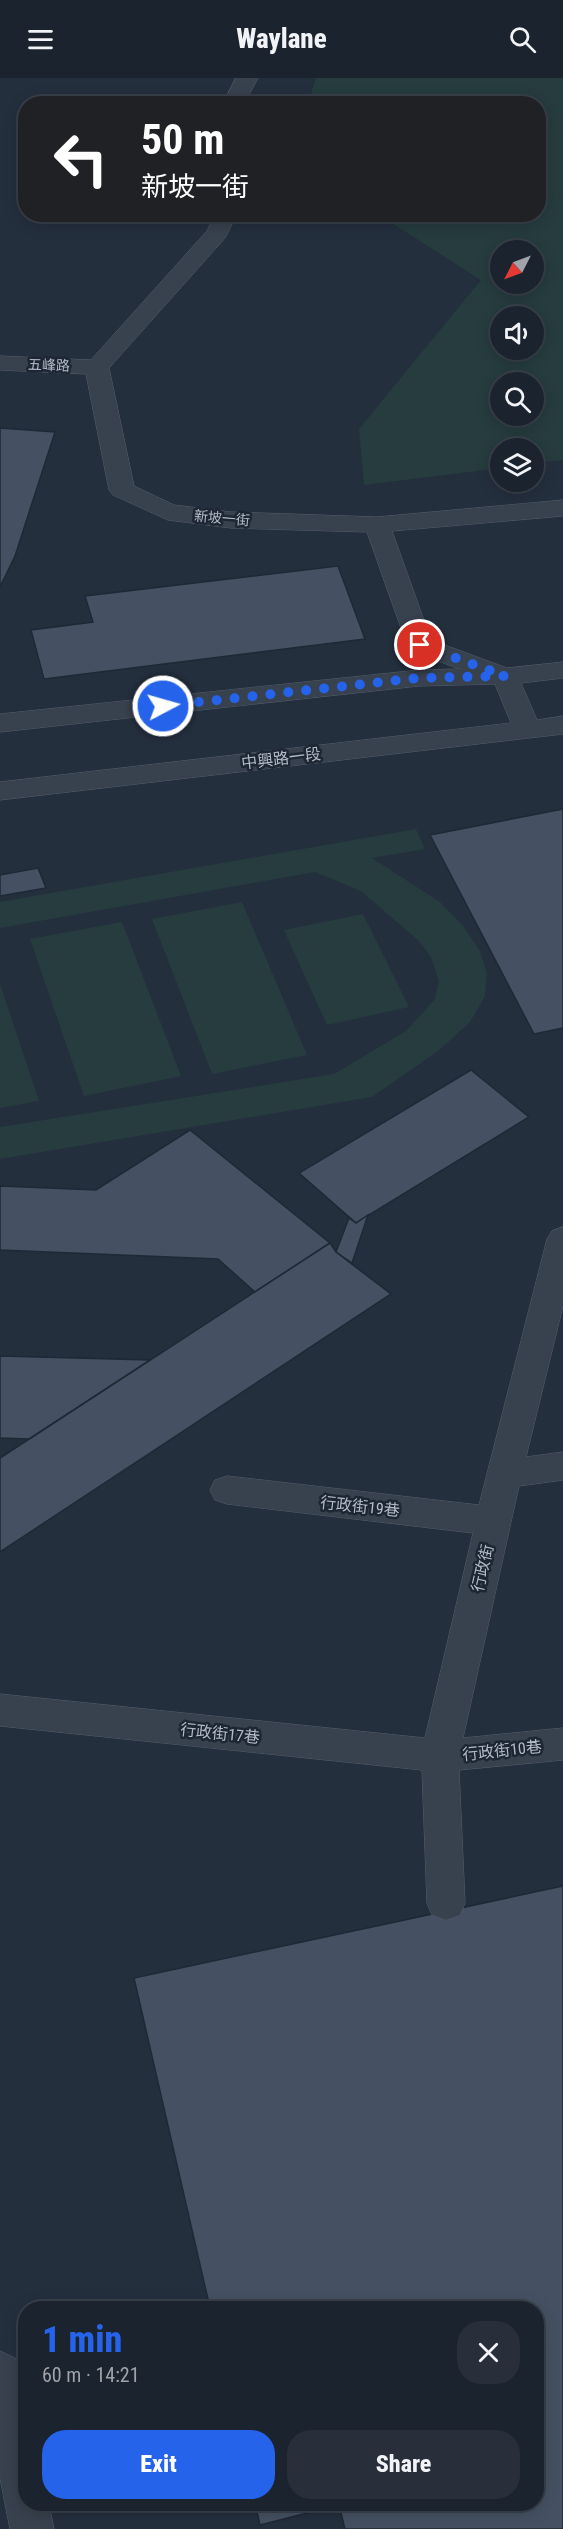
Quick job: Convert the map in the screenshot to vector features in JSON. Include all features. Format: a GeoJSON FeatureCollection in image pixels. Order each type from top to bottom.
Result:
{"type":"FeatureCollection","features":[{"type":"Feature","properties":{"kind":"street"},"geometry":{"type":"LineString","coordinates":[[237,96],[247,78]]}},
{"type":"Feature","properties":{"kind":"street"},"geometry":{"type":"LineString","coordinates":[[97,367],[217,233],[222,222]]}},
{"type":"Feature","properties":{"kind":"street","name":"五峰路"},"geometry":{"type":"LineString","coordinates":[[0,363],[97,367]]}},
{"type":"Feature","properties":{"kind":"street","name":"新坡一街"},"geometry":{"type":"LineString","coordinates":[[97,367],[122,490],[168,512],[231,520],[377,525]]}},
{"type":"Feature","properties":{"kind":"street"},"geometry":{"type":"LineString","coordinates":[[527,729],[505,676],[420,645],[377,525],[563,508]]}},
{"type":"Feature","properties":{"kind":"street"},"geometry":{"type":"LineString","coordinates":[[0,723],[419,678],[505,676],[563,670]]}},
{"type":"Feature","properties":{"kind":"street","name":"中興路一段"},"geometry":{"type":"LineString","coordinates":[[0,792],[563,725]]}},
{"type":"Feature","properties":{"kind":"street","name":"行政街"},"geometry":{"type":"LineString","coordinates":[[446,1903],[440,1756],[493,1521],[563,1239]]}},
{"type":"Feature","properties":{"kind":"street"},"geometry":{"type":"LineString","coordinates":[[506,1474],[563,1466]]}},
{"type":"Feature","properties":{"kind":"street","name":"行政街19巷"},"geometry":{"type":"LineString","coordinates":[[227,1490],[493,1521]]}},
{"type":"Feature","properties":{"kind":"street","name":"行政街17巷"},"geometry":{"type":"LineString","coordinates":[[0,1710],[440,1756]]}},
{"type":"Feature","properties":{"kind":"street","name":"行政街10巷"},"geometry":{"type":"LineString","coordinates":[[440,1756],[563,1743]]}},
{"type":"Feature","properties":{"kind":"street"},"geometry":{"type":"LineString","coordinates":[[0,2373],[18,2458]]}},
{"type":"Feature","properties":{"kind":"street"},"geometry":{"type":"LineString","coordinates":[[28,2511],[32,2529]]}},
{"type":"Feature","properties":{"kind":"green space"},"geometry":{"type":"Polygon","coordinates":[[[316,78],[563,78],[563,460],[544,462],[544,438],[490,438],[490,469],[364,485],[359,429],[481,280],[390,222],[546,222],[546,96],[310,96],[316,78]]]}},
{"type":"Feature","properties":{"kind":"green space"},"geometry":{"type":"Polygon","coordinates":[[[416,829],[425,849],[372,858],[440,902],[463,926],[480,951],[487,973],[485,996],[470,1022],[438,1051],[372,1097],[0,1159],[0,1127],[334,1074],[406,1031],[435,999],[439,981],[431,957],[418,940],[361,891],[315,872],[0,928],[0,902],[416,829]]]}},
{"type":"Feature","properties":{"kind":"green space"},"geometry":{"type":"Polygon","coordinates":[[[242,902],[307,1055],[212,1074],[152,919],[242,902]]]}},
{"type":"Feature","properties":{"kind":"green space"},"geometry":{"type":"Polygon","coordinates":[[[363,914],[409,1007],[327,1025],[284,930],[363,914]]]}},
{"type":"Feature","properties":{"kind":"green space"},"geometry":{"type":"Polygon","coordinates":[[[122,922],[181,1076],[84,1096],[30,939],[122,922]]]}},
{"type":"Feature","properties":{"kind":"green space"},"geometry":{"type":"Polygon","coordinates":[[[0,984],[39,1101],[0,1108],[0,984]]]}},
{"type":"Feature","properties":{"kind":"building"},"geometry":{"type":"Polygon","coordinates":[[[0,428],[55,432],[15,556],[0,587],[0,428]]]}},
{"type":"Feature","properties":{"kind":"building"},"geometry":{"type":"Polygon","coordinates":[[[338,566],[365,639],[44,679],[31,630],[93,622],[85,596],[338,566]]]}},
{"type":"Feature","properties":{"kind":"building"},"geometry":{"type":"Polygon","coordinates":[[[563,809],[563,1028],[534,1034],[430,835],[563,809]]]}},
{"type":"Feature","properties":{"kind":"building"},"geometry":{"type":"Polygon","coordinates":[[[38,868],[46,888],[0,896],[0,875],[38,868]]]}},
{"type":"Feature","properties":{"kind":"building"},"geometry":{"type":"Polygon","coordinates":[[[471,1070],[529,1117],[356,1223],[299,1173],[471,1070]]]}},
{"type":"Feature","properties":{"kind":"building"},"geometry":{"type":"Polygon","coordinates":[[[190,1130],[330,1243],[255,1292],[218,1259],[0,1250],[0,1186],[96,1190],[190,1130]]]}},
{"type":"Feature","properties":{"kind":"building"},"geometry":{"type":"Polygon","coordinates":[[[368,1215],[352,1263],[336,1252],[349,1218],[356,1223],[368,1215]]]}},
{"type":"Feature","properties":{"kind":"building"},"geometry":{"type":"Polygon","coordinates":[[[330,1243],[336,1252],[391,1294],[0,1552],[0,1458],[330,1243]]]}},
{"type":"Feature","properties":{"kind":"building"},"geometry":{"type":"Polygon","coordinates":[[[0,1356],[150,1360],[29,1439],[0,1438],[0,1356]]]}},
{"type":"Feature","properties":{"kind":"building"},"geometry":{"type":"Polygon","coordinates":[[[563,1886],[563,2529],[345,2529],[340,2511],[544,2511],[544,2301],[208,2301],[134,1978],[563,1886]]]}},
{"type":"Feature","properties":{"kind":"building"},"geometry":{"type":"Polygon","coordinates":[[[257,2511],[315,2511],[260,2525],[257,2511]]]}},
{"type":"Feature","properties":{"kind":"route"},"geometry":{"type":"LineString","coordinates":[[163,706],[419,678],[505,676],[420,645]]}}]}
